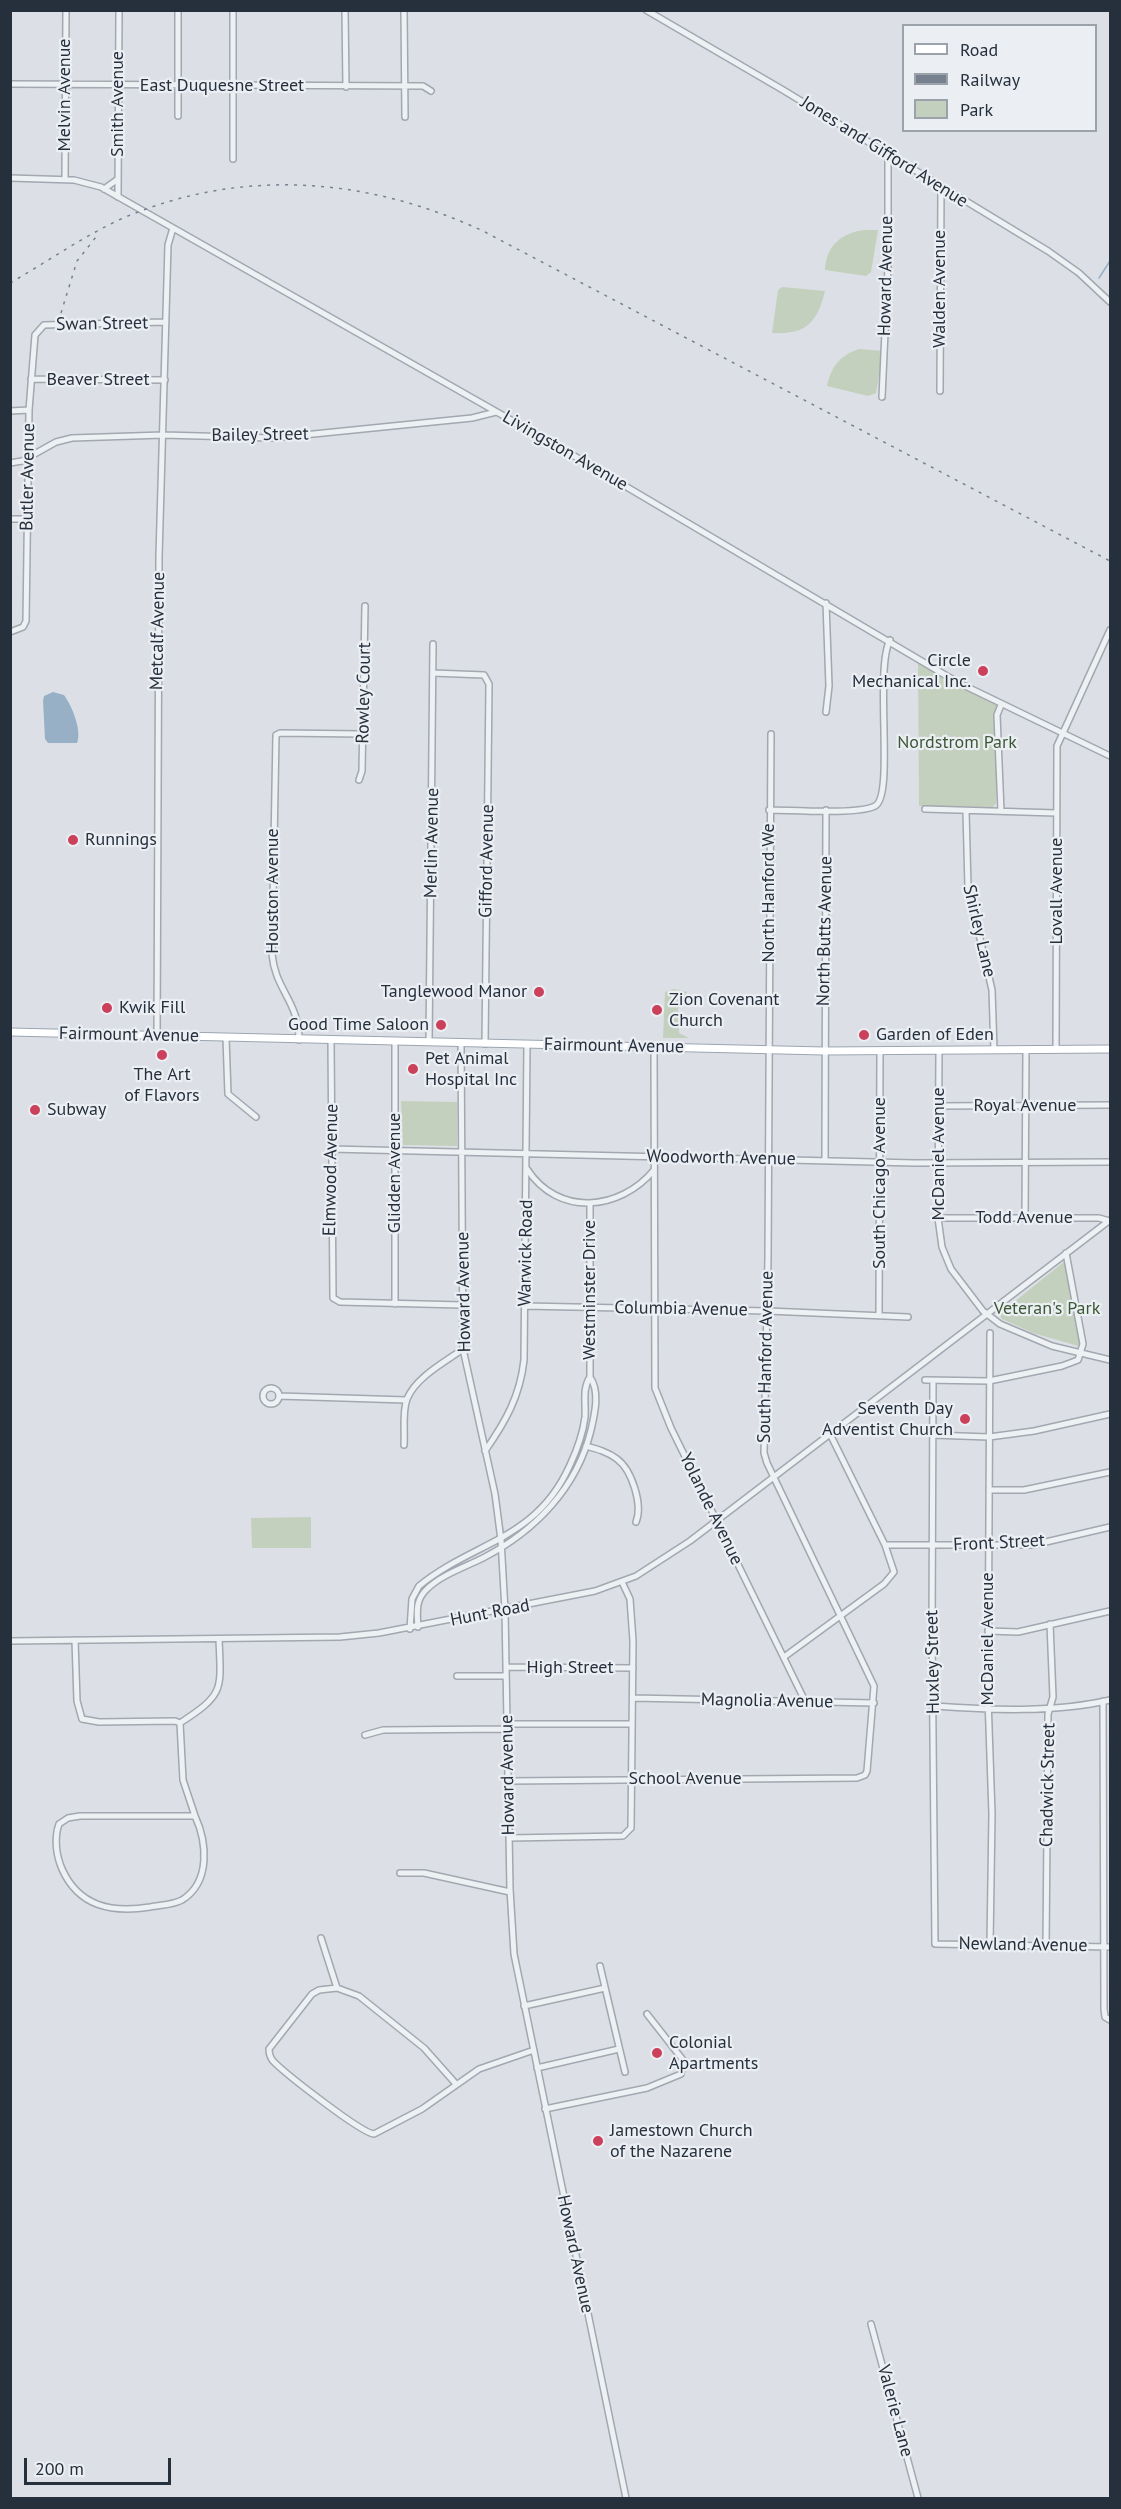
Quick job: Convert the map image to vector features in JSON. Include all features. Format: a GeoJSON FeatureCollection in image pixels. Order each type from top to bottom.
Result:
{"type":"FeatureCollection","features":[{"type":"Feature","properties":{"kind":"main road","name":"Fairmount Avenue"},"geometry":{"type":"LineString","coordinates":[[10,1032],[654,1046],[824,1052],[1110,1050]]}},
{"type":"Feature","properties":{"kind":"street","name":"Melvin Avenue"},"geometry":{"type":"LineString","coordinates":[[64,180],[66,10]]}},
{"type":"Feature","properties":{"kind":"street","name":"Smith Avenue"},"geometry":{"type":"LineString","coordinates":[[118,10],[118,196]]}},
{"type":"Feature","properties":{"kind":"street"},"geometry":{"type":"LineString","coordinates":[[178,10],[178,116]]}},
{"type":"Feature","properties":{"kind":"street"},"geometry":{"type":"LineString","coordinates":[[233,10],[233,159]]}},
{"type":"Feature","properties":{"kind":"street"},"geometry":{"type":"LineString","coordinates":[[345,10],[346,87]]}},
{"type":"Feature","properties":{"kind":"street"},"geometry":{"type":"LineString","coordinates":[[404,10],[405,117]]}},
{"type":"Feature","properties":{"kind":"street","name":"Jones and Gifford Avenue"},"geometry":{"type":"LineString","coordinates":[[649,12],[1069,264],[1110,302]]}},
{"type":"Feature","properties":{"kind":"street","name":"East Duquesne Street"},"geometry":{"type":"LineString","coordinates":[[10,84],[427,87],[432,91]]}},
{"type":"Feature","properties":{"kind":"street","name":"Howard Avenue"},"geometry":{"type":"LineString","coordinates":[[882,397],[888,267],[888,155]]}},
{"type":"Feature","properties":{"kind":"street","name":"Livingston Avenue"},"geometry":{"type":"LineString","coordinates":[[10,178],[92,183],[118,196],[890,640],[957,682],[1110,756]]}},
{"type":"Feature","properties":{"kind":"street"},"geometry":{"type":"LineString","coordinates":[[104,189],[118,179]]}},
{"type":"Feature","properties":{"kind":"street","name":"Walden Avenue"},"geometry":{"type":"LineString","coordinates":[[940,391],[941,188]]}},
{"type":"Feature","properties":{"kind":"street","name":"Metcalf Avenue"},"geometry":{"type":"LineString","coordinates":[[157,1036],[158,579],[168,245],[173,228]]}},
{"type":"Feature","properties":{"kind":"street","name":"Swan Street"},"geometry":{"type":"LineString","coordinates":[[39,328],[70,323],[166,322]]}},
{"type":"Feature","properties":{"kind":"street","name":"Butler Avenue"},"geometry":{"type":"LineString","coordinates":[[10,632],[22,627],[26,621],[29,410],[32,344],[39,328]]}},
{"type":"Feature","properties":{"kind":"street","name":"Beaver Street"},"geometry":{"type":"LineString","coordinates":[[31,379],[165,380]]}},
{"type":"Feature","properties":{"kind":"street"},"geometry":{"type":"LineString","coordinates":[[10,411],[29,410]]}},
{"type":"Feature","properties":{"kind":"street","name":"Bailey Street"},"geometry":{"type":"LineString","coordinates":[[10,463],[28,458],[56,442],[72,438],[163,435],[274,438],[472,418],[496,412]]}},
{"type":"Feature","properties":{"kind":"street"},"geometry":{"type":"LineString","coordinates":[[10,519],[27,519]]}},
{"type":"Feature","properties":{"kind":"street"},"geometry":{"type":"LineString","coordinates":[[826,603],[829,686],[826,712]]}},
{"type":"Feature","properties":{"kind":"street","name":"Rowley Court"},"geometry":{"type":"LineString","coordinates":[[358,780],[362,771],[365,606]]}},
{"type":"Feature","properties":{"kind":"street","name":"Lovall Avenue"},"geometry":{"type":"LineString","coordinates":[[1056,1050],[1057,746],[1110,635]]}},
{"type":"Feature","properties":{"kind":"street"},"geometry":{"type":"LineString","coordinates":[[769,810],[866,809],[879,803],[882,798],[884,772],[883,664],[890,640]]}},
{"type":"Feature","properties":{"kind":"street","name":"Merlin Avenue"},"geometry":{"type":"LineString","coordinates":[[429,1042],[433,644]]}},
{"type":"Feature","properties":{"kind":"street","name":"Gifford Avenue"},"geometry":{"type":"LineString","coordinates":[[433,673],[477,674],[487,678],[485,1044]]}},
{"type":"Feature","properties":{"kind":"street"},"geometry":{"type":"LineString","coordinates":[[1001,705],[997,715],[1001,811]]}},
{"type":"Feature","properties":{"kind":"street","name":"Houston Avenue"},"geometry":{"type":"LineString","coordinates":[[299,1040],[297,1012],[279,983],[272,954],[276,735],[280,733],[362,734]]}},
{"type":"Feature","properties":{"kind":"street","name":"North Hanford We"},"geometry":{"type":"LineString","coordinates":[[768,1049],[771,734]]}},
{"type":"Feature","properties":{"kind":"street"},"geometry":{"type":"LineString","coordinates":[[925,809],[1056,813]]}},
{"type":"Feature","properties":{"kind":"street","name":"North Butts Avenue"},"geometry":{"type":"LineString","coordinates":[[825,1160],[826,810]]}},
{"type":"Feature","properties":{"kind":"street","name":"Shirley Lane"},"geometry":{"type":"LineString","coordinates":[[966,811],[968,888],[992,990],[994,1050]]}},
{"type":"Feature","properties":{"kind":"street"},"geometry":{"type":"LineString","coordinates":[[226,1038],[228,1094],[256,1117]]}},
{"type":"Feature","properties":{"kind":"street","name":"Elmwood Avenue"},"geometry":{"type":"LineString","coordinates":[[331,1040],[331,1273],[334,1299],[395,1304]]}},
{"type":"Feature","properties":{"kind":"street","name":"Glidden Avenue"},"geometry":{"type":"LineString","coordinates":[[395,1041],[395,1304]]}},
{"type":"Feature","properties":{"kind":"street","name":"Howard Avenue"},"geometry":{"type":"LineString","coordinates":[[461,1043],[464,1349],[486,1451],[501,1540],[507,1676],[508,1838],[514,1954],[626,2499]]}},
{"type":"Feature","properties":{"kind":"street","name":"Warwick Road"},"geometry":{"type":"LineString","coordinates":[[486,1451],[508,1417],[522,1380],[528,1045]]}},
{"type":"Feature","properties":{"kind":"street","name":"Yolande Avenue"},"geometry":{"type":"LineString","coordinates":[[654,1046],[655,1388],[671,1428],[805,1701]]}},
{"type":"Feature","properties":{"kind":"street","name":"South Hanford Avenue"},"geometry":{"type":"LineString","coordinates":[[768,1049],[768,1311],[765,1453],[773,1478],[874,1686],[874,1703]]}},
{"type":"Feature","properties":{"kind":"street"},"geometry":{"type":"LineString","coordinates":[[1025,1218],[1026,1050]]}},
{"type":"Feature","properties":{"kind":"street","name":"McDaniel Avenue"},"geometry":{"type":"LineString","coordinates":[[939,1051],[938,1218],[942,1247],[951,1269],[987,1315]]}},
{"type":"Feature","properties":{"kind":"street","name":"South Chicago Avenue"},"geometry":{"type":"LineString","coordinates":[[879,1315],[880,1052]]}},
{"type":"Feature","properties":{"kind":"street","name":"Royal Avenue"},"geometry":{"type":"LineString","coordinates":[[939,1106],[1110,1106]]}},
{"type":"Feature","properties":{"kind":"street","name":"Woodworth Avenue"},"geometry":{"type":"LineString","coordinates":[[331,1149],[880,1162],[1110,1162]]}},
{"type":"Feature","properties":{"kind":"street"},"geometry":{"type":"LineString","coordinates":[[527,1168],[537,1183],[557,1196],[572,1202],[590,1204],[619,1198],[636,1189],[654,1170]]}},
{"type":"Feature","properties":{"kind":"street","name":"Westminster Drive"},"geometry":{"type":"LineString","coordinates":[[418,1627],[417,1605],[426,1589],[501,1548],[537,1522],[555,1503],[574,1473],[586,1446],[595,1401],[595,1384],[590,1377],[590,1204]]}},
{"type":"Feature","properties":{"kind":"street","name":"Todd Avenue"},"geometry":{"type":"LineString","coordinates":[[938,1218],[1099,1218],[1110,1220]]}},
{"type":"Feature","properties":{"kind":"street","name":"Hunt Road"},"geometry":{"type":"LineString","coordinates":[[10,1641],[350,1636],[410,1629],[579,1595],[622,1582],[657,1564],[718,1520],[1110,1220]]}},
{"type":"Feature","properties":{"kind":"street"},"geometry":{"type":"LineString","coordinates":[[925,1380],[989,1381],[1072,1364],[1081,1354],[1082,1332],[1066,1253]]}},
{"type":"Feature","properties":{"kind":"street"},"geometry":{"type":"LineString","coordinates":[[395,1304],[462,1305]]}},
{"type":"Feature","properties":{"kind":"street","name":"Columbia Avenue"},"geometry":{"type":"LineString","coordinates":[[525,1306],[768,1311],[908,1317]]}},
{"type":"Feature","properties":{"kind":"street"},"geometry":{"type":"LineString","coordinates":[[987,1315],[1018,1334],[1081,1354],[1110,1360]]}},
{"type":"Feature","properties":{"kind":"street","name":"McDaniel Avenue"},"geometry":{"type":"LineString","coordinates":[[990,1333],[988,1546],[988,1709],[992,1814],[990,1944]]}},
{"type":"Feature","properties":{"kind":"street"},"geometry":{"type":"LineString","coordinates":[[404,1446],[406,1400],[426,1376],[464,1349]]}},
{"type":"Feature","properties":{"kind":"street","name":"Westminster Drive"},"geometry":{"type":"LineString","coordinates":[[410,1629],[411,1599],[419,1586],[430,1577],[501,1540],[532,1517],[563,1478],[583,1427],[585,1384],[590,1377]]}},
{"type":"Feature","properties":{"kind":"street","name":"Huxley Street"},"geometry":{"type":"LineString","coordinates":[[933,1381],[932,1545],[936,1944]]}},
{"type":"Feature","properties":{"kind":"street"},"geometry":{"type":"LineString","coordinates":[[279,1396],[406,1400]]}},
{"type":"Feature","properties":{"kind":"street"},"geometry":{"type":"LineString","coordinates":[[933,1435],[989,1437],[1034,1431],[1110,1414]]}},
{"type":"Feature","properties":{"kind":"street"},"geometry":{"type":"LineString","coordinates":[[784,1657],[892,1578],[894,1566],[885,1545],[830,1434]]}},
{"type":"Feature","properties":{"kind":"street"},"geometry":{"type":"LineString","coordinates":[[586,1446],[613,1456],[625,1468],[639,1509],[636,1522]]}},
{"type":"Feature","properties":{"kind":"street"},"geometry":{"type":"LineString","coordinates":[[989,1490],[1024,1490],[1110,1472]]}},
{"type":"Feature","properties":{"kind":"street","name":"Front Street"},"geometry":{"type":"LineString","coordinates":[[885,1545],[1033,1545],[1110,1527]]}},
{"type":"Feature","properties":{"kind":"street"},"geometry":{"type":"LineString","coordinates":[[508,1838],[627,1834],[633,1817],[633,1668],[630,1599],[622,1582]]}},
{"type":"Feature","properties":{"kind":"street"},"geometry":{"type":"LineString","coordinates":[[988,1631],[1018,1632],[1110,1611]]}},
{"type":"Feature","properties":{"kind":"street","name":"Chadwick Street"},"geometry":{"type":"LineString","coordinates":[[1046,1946],[1050,1707],[1053,1697],[1050,1624]]}},
{"type":"Feature","properties":{"kind":"street"},"geometry":{"type":"LineString","coordinates":[[75,1640],[77,1701],[82,1719],[180,1723],[212,1701],[217,1693],[220,1677],[219,1639]]}},
{"type":"Feature","properties":{"kind":"street","name":"High Street"},"geometry":{"type":"LineString","coordinates":[[506,1667],[633,1668]]}},
{"type":"Feature","properties":{"kind":"street","name":"High Street"},"geometry":{"type":"LineString","coordinates":[[457,1676],[507,1676]]}},
{"type":"Feature","properties":{"kind":"street","name":"Magnolia Avenue"},"geometry":{"type":"LineString","coordinates":[[633,1698],[874,1703]]}},
{"type":"Feature","properties":{"kind":"street"},"geometry":{"type":"LineString","coordinates":[[934,1706],[988,1709],[1050,1707],[1110,1700]]}},
{"type":"Feature","properties":{"kind":"street"},"geometry":{"type":"LineString","coordinates":[[1103,1701],[1107,1752],[1103,1808],[1103,1871],[1107,1947],[1104,2009],[1109,2020]]}},
{"type":"Feature","properties":{"kind":"street","name":"School Avenue"},"geometry":{"type":"LineString","coordinates":[[508,1781],[862,1777],[867,1771],[874,1703]]}},
{"type":"Feature","properties":{"kind":"street"},"geometry":{"type":"LineString","coordinates":[[180,1723],[183,1780],[204,1841],[202,1867],[194,1888],[175,1902],[132,1910],[99,1906],[75,1891],[59,1860],[57,1827],[68,1818],[195,1816]]}},
{"type":"Feature","properties":{"kind":"street"},"geometry":{"type":"LineString","coordinates":[[365,1735],[383,1730],[632,1724]]}},
{"type":"Feature","properties":{"kind":"street"},"geometry":{"type":"LineString","coordinates":[[1103,1808],[1110,1808]]}},
{"type":"Feature","properties":{"kind":"street"},"geometry":{"type":"LineString","coordinates":[[1103,1871],[1110,1871]]}},
{"type":"Feature","properties":{"kind":"street"},"geometry":{"type":"LineString","coordinates":[[400,1873],[424,1873],[510,1892]]}},
{"type":"Feature","properties":{"kind":"street"},"geometry":{"type":"LineString","coordinates":[[321,1938],[337,1988]]}},
{"type":"Feature","properties":{"kind":"street","name":"Newland Avenue"},"geometry":{"type":"LineString","coordinates":[[936,1944],[1107,1947]]}},
{"type":"Feature","properties":{"kind":"street"},"geometry":{"type":"LineString","coordinates":[[600,1966],[625,2072]]}},
{"type":"Feature","properties":{"kind":"street"},"geometry":{"type":"LineString","coordinates":[[456,2084],[424,2048],[350,1991],[337,1988],[319,1990],[312,1994],[269,2047],[272,2061],[359,2129],[374,2134],[422,2109],[488,2064],[534,2050]]}},
{"type":"Feature","properties":{"kind":"street"},"geometry":{"type":"LineString","coordinates":[[525,2006],[605,1988]]}},
{"type":"Feature","properties":{"kind":"street"},"geometry":{"type":"LineString","coordinates":[[545,2109],[646,2088],[681,2074],[684,2066],[681,2057],[647,2014]]}},
{"type":"Feature","properties":{"kind":"street"},"geometry":{"type":"LineString","coordinates":[[537,2068],[619,2049]]}},
{"type":"Feature","properties":{"kind":"street","name":"Valerie Lane"},"geometry":{"type":"LineString","coordinates":[[871,2324],[918,2499]]}},
{"type":"Feature","properties":{"kind":"green space"},"geometry":{"type":"Polygon","coordinates":[[[864,230],[878,230],[871,272],[866,276],[825,270],[828,254],[836,242],[848,234],[864,230]]]}},
{"type":"Feature","properties":{"kind":"green space"},"geometry":{"type":"Polygon","coordinates":[[[782,287],[825,291],[814,319],[808,325],[794,332],[772,333],[778,290],[782,287]]]}},
{"type":"Feature","properties":{"kind":"green space"},"geometry":{"type":"Polygon","coordinates":[[[859,349],[883,351],[876,393],[868,396],[827,386],[837,363],[859,349]]]}},
{"type":"Feature","properties":{"kind":"green space","name":"Nordstrom Park"},"geometry":{"type":"Polygon","coordinates":[[[918,661],[997,706],[996,803],[993,807],[919,806],[918,661]]]}},
{"type":"Feature","properties":{"kind":"green space"},"geometry":{"type":"Polygon","coordinates":[[[674,989],[687,992],[678,1009],[679,1033],[689,1038],[663,1038],[665,992],[674,989]]]}},
{"type":"Feature","properties":{"kind":"green space"},"geometry":{"type":"Polygon","coordinates":[[[401,1101],[457,1102],[457,1146],[403,1145],[401,1101]]]}},
{"type":"Feature","properties":{"kind":"green space","name":"Veteran's Park"},"geometry":{"type":"Polygon","coordinates":[[[1065,1261],[1081,1342],[1078,1346],[1033,1333],[1002,1319],[999,1314],[1065,1261]]]}},
{"type":"Feature","properties":{"kind":"green space"},"geometry":{"type":"Polygon","coordinates":[[[311,1517],[311,1548],[252,1548],[251,1518],[311,1517]]]}},
{"type":"Feature","properties":{"kind":"water"},"geometry":{"type":"Polygon","coordinates":[[[53,692],[64,695],[70,705],[77,725],[77,743],[48,743],[45,739],[43,701],[44,696],[53,692]]]}},
{"type":"Feature","properties":{"kind":"waterway"},"geometry":{"type":"LineString","coordinates":[[1099,278],[1110,261]]}},
{"type":"Feature","properties":{"kind":"railway"},"geometry":{"type":"LineString","coordinates":[[10,283],[121,219],[166,202],[211,191],[257,186],[303,185],[349,190],[394,199],[439,213],[483,231],[1110,561]]}},
{"type":"Feature","properties":{"kind":"railway"},"geometry":{"type":"LineString","coordinates":[[61,313],[77,261],[96,237]]}},
{"type":"Feature","properties":{"kind":"place","name":"Circle Mechanical Inc."},"geometry":{"type":"Point","coordinates":[983,671]}},
{"type":"Feature","properties":{"kind":"place","name":"Runnings"},"geometry":{"type":"Point","coordinates":[73,840]}},
{"type":"Feature","properties":{"kind":"place","name":"Tanglewood Manor"},"geometry":{"type":"Point","coordinates":[539,992]}},
{"type":"Feature","properties":{"kind":"place","name":"Kwik Fill"},"geometry":{"type":"Point","coordinates":[107,1008]}},
{"type":"Feature","properties":{"kind":"place","name":"Zion Covenant Church"},"geometry":{"type":"Point","coordinates":[657,1010]}},
{"type":"Feature","properties":{"kind":"place","name":"Good Time Saloon"},"geometry":{"type":"Point","coordinates":[441,1025]}},
{"type":"Feature","properties":{"kind":"place","name":"Garden of Eden"},"geometry":{"type":"Point","coordinates":[864,1035]}},
{"type":"Feature","properties":{"kind":"place","name":"The Art of Flavors"},"geometry":{"type":"Point","coordinates":[162,1055]}},
{"type":"Feature","properties":{"kind":"place","name":"Pet Animal Hospital Inc"},"geometry":{"type":"Point","coordinates":[413,1069]}},
{"type":"Feature","properties":{"kind":"place","name":"Subway"},"geometry":{"type":"Point","coordinates":[35,1110]}},
{"type":"Feature","properties":{"kind":"place","name":"Seventh Day Adventist Church"},"geometry":{"type":"Point","coordinates":[965,1419]}},
{"type":"Feature","properties":{"kind":"place","name":"Colonial Apartments"},"geometry":{"type":"Point","coordinates":[657,2053]}},
{"type":"Feature","properties":{"kind":"place","name":"Jamestown Church of the Nazarene"},"geometry":{"type":"Point","coordinates":[598,2141]}}]}
